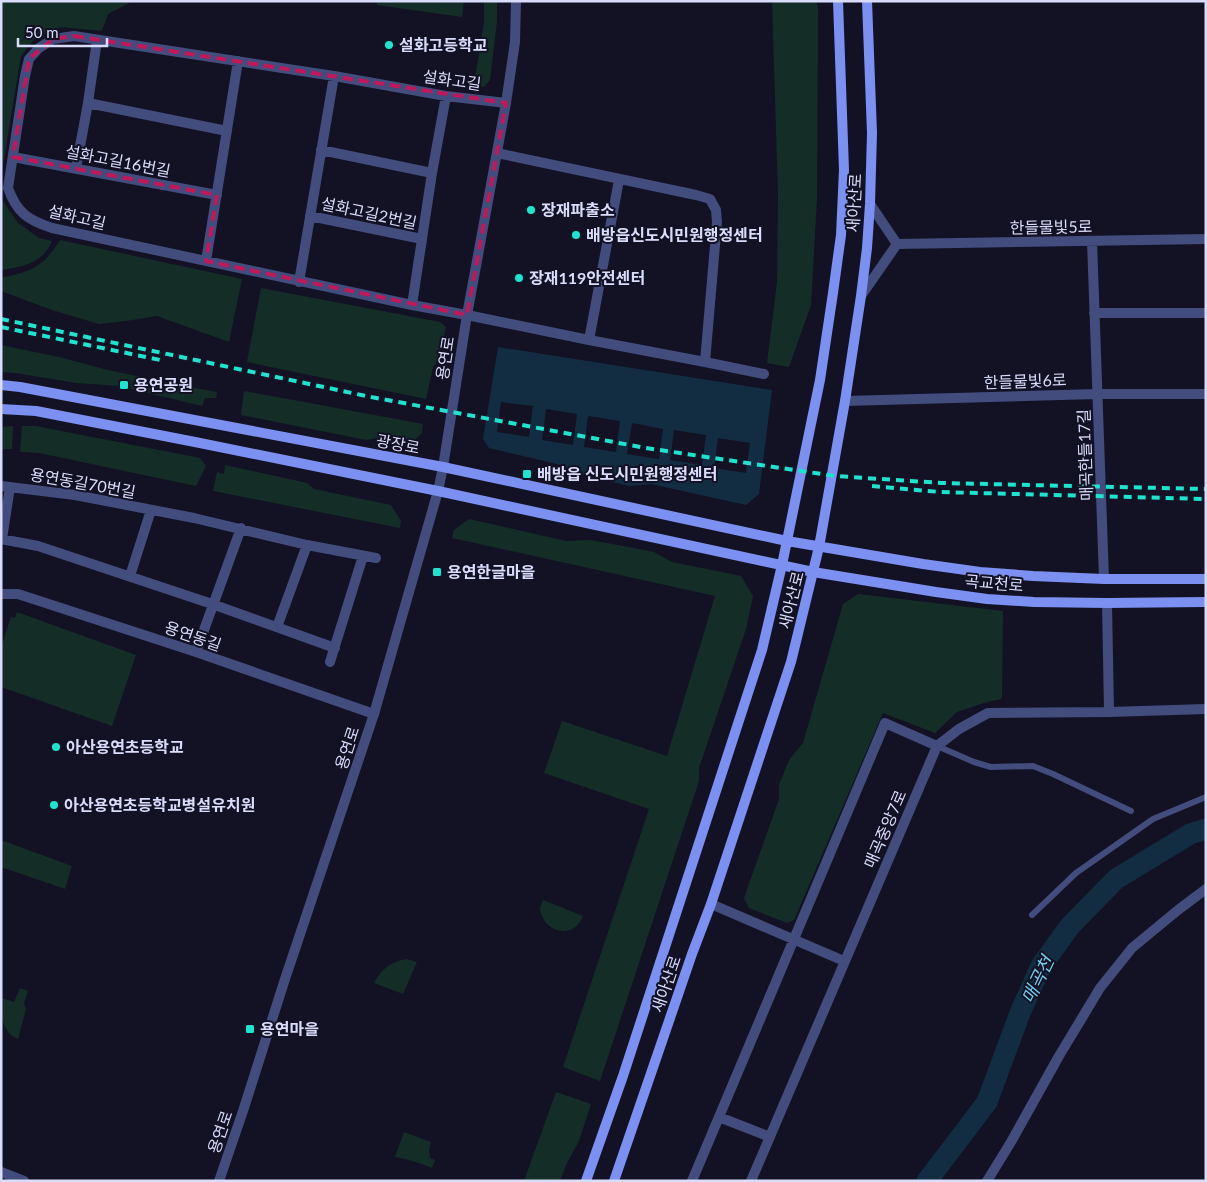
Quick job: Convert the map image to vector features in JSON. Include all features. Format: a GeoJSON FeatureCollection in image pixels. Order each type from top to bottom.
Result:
{"type":"FeatureCollection","features":[{"type":"Feature","properties":{"kind":"main road","name":"새아산로"},"geometry":{"type":"LineString","coordinates":[[586,1181],[623,1076],[762,650],[782,565],[820,380],[841,235],[844,170],[838,1]]}},
{"type":"Feature","properties":{"kind":"main road","name":"새아산로"},"geometry":{"type":"LineString","coordinates":[[614,1181],[711,904],[791,662],[819,547],[845,402],[867,248],[872,134],[867,1]]}},
{"type":"Feature","properties":{"kind":"main road","name":"광장로"},"geometry":{"type":"LineString","coordinates":[[1,385],[30,388],[443,467],[787,541]]}},
{"type":"Feature","properties":{"kind":"main road"},"geometry":{"type":"LineString","coordinates":[[1,409],[36,411],[195,442],[438,491],[782,565]]}},
{"type":"Feature","properties":{"kind":"main road","name":"곡교천로"},"geometry":{"type":"LineString","coordinates":[[787,541],[980,572],[1104,579],[1206,579]]}},
{"type":"Feature","properties":{"kind":"main road","name":"곡교천로"},"geometry":{"type":"LineString","coordinates":[[782,565],[813,572],[987,599],[1034,602],[1206,602]]}},
{"type":"Feature","properties":{"kind":"street","name":"용연로"},"geometry":{"type":"LineString","coordinates":[[219,1181],[374,714],[438,491],[467,315],[506,103],[515,42],[516,1]]}},
{"type":"Feature","properties":{"kind":"street","name":"설화고길"},"geometry":{"type":"LineString","coordinates":[[467,315],[412,306],[299,282],[52,228],[37,223],[26,217],[13,202],[8,188],[25,76],[29,58],[39,48],[53,39],[74,36],[334,76],[446,96],[506,103]]}},
{"type":"Feature","properties":{"kind":"street"},"geometry":{"type":"LineString","coordinates":[[76,168],[97,40]]}},
{"type":"Feature","properties":{"kind":"street"},"geometry":{"type":"LineString","coordinates":[[206,261],[238,61]]}},
{"type":"Feature","properties":{"kind":"street"},"geometry":{"type":"LineString","coordinates":[[299,282],[334,76]]}},
{"type":"Feature","properties":{"kind":"street","name":"설화고길2번길"},"geometry":{"type":"LineString","coordinates":[[412,306],[432,173],[446,96]]}},
{"type":"Feature","properties":{"kind":"street"},"geometry":{"type":"LineString","coordinates":[[88,103],[226,131]]}},
{"type":"Feature","properties":{"kind":"street"},"geometry":{"type":"LineString","coordinates":[[321,150],[432,173]]}},
{"type":"Feature","properties":{"kind":"street"},"geometry":{"type":"LineString","coordinates":[[497,153],[710,199],[716,210],[717,222],[705,362]]}},
{"type":"Feature","properties":{"kind":"street","name":"설화고길16번길"},"geometry":{"type":"LineString","coordinates":[[13,157],[217,195]]}},
{"type":"Feature","properties":{"kind":"street"},"geometry":{"type":"LineString","coordinates":[[589,340],[620,180]]}},
{"type":"Feature","properties":{"kind":"street"},"geometry":{"type":"LineString","coordinates":[[861,296],[897,244],[870,204]]}},
{"type":"Feature","properties":{"kind":"street","name":"설화고길2번길"},"geometry":{"type":"LineString","coordinates":[[310,216],[422,239]]}},
{"type":"Feature","properties":{"kind":"street","name":"한들물빛5로"},"geometry":{"type":"LineString","coordinates":[[897,244],[1206,238]]}},
{"type":"Feature","properties":{"kind":"street","name":"매곡한들17길"},"geometry":{"type":"LineString","coordinates":[[1092,241],[1104,579]]}},
{"type":"Feature","properties":{"kind":"street"},"geometry":{"type":"LineString","coordinates":[[1094,313],[1206,313]]}},
{"type":"Feature","properties":{"kind":"street"},"geometry":{"type":"LineString","coordinates":[[467,315],[764,374]]}},
{"type":"Feature","properties":{"kind":"street","name":"한들물빛6로"},"geometry":{"type":"LineString","coordinates":[[845,402],[1097,394],[1206,394]]}},
{"type":"Feature","properties":{"kind":"street","name":"용연동길70번길"},"geometry":{"type":"LineString","coordinates":[[2,539],[6,486],[75,495],[194,518],[307,545],[376,558]]}},
{"type":"Feature","properties":{"kind":"street","name":"용연동길70번길"},"geometry":{"type":"LineString","coordinates":[[130,576],[151,510]]}},
{"type":"Feature","properties":{"kind":"street"},"geometry":{"type":"LineString","coordinates":[[196,652],[241,528]]}},
{"type":"Feature","properties":{"kind":"street"},"geometry":{"type":"LineString","coordinates":[[2,539],[38,546],[130,576],[335,648]]}},
{"type":"Feature","properties":{"kind":"street"},"geometry":{"type":"LineString","coordinates":[[277,627],[307,545]]}},
{"type":"Feature","properties":{"kind":"street"},"geometry":{"type":"LineString","coordinates":[[330,662],[363,556]]}},
{"type":"Feature","properties":{"kind":"street","name":"용연동길"},"geometry":{"type":"LineString","coordinates":[[1,594],[18,594],[196,652],[374,714]]}},
{"type":"Feature","properties":{"kind":"street"},"geometry":{"type":"LineString","coordinates":[[1107,603],[1109,712]]}},
{"type":"Feature","properties":{"kind":"street","name":"매곡중앙7로"},"geometry":{"type":"LineString","coordinates":[[751,1181],[937,746],[959,729],[988,713],[1206,709]]}},
{"type":"Feature","properties":{"kind":"street"},"geometry":{"type":"LineString","coordinates":[[692,1181],[885,723],[937,746]]}},
{"type":"Feature","properties":{"kind":"street"},"geometry":{"type":"LineString","coordinates":[[988,1181],[1100,988],[1132,948],[1178,910],[1206,890]]}},
{"type":"Feature","properties":{"kind":"street"},"geometry":{"type":"LineString","coordinates":[[711,904],[844,961]]}},
{"type":"Feature","properties":{"kind":"street"},"geometry":{"type":"LineString","coordinates":[[719,1116],[770,1137]]}},
{"type":"Feature","properties":{"kind":"street"},"geometry":{"type":"LineString","coordinates":[[1,1172],[24,1181]]}},
{"type":"Feature","properties":{"kind":"lane"},"geometry":{"type":"LineString","coordinates":[[937,746],[990,767],[1033,766],[1131,811]]}},
{"type":"Feature","properties":{"kind":"lane"},"geometry":{"type":"LineString","coordinates":[[1032,915],[1076,873],[1153,819],[1206,797]]}},
{"type":"Feature","properties":{"kind":"highlighted area"},"geometry":{"type":"Polygon","coordinates":[[[74,36],[506,103],[467,315],[206,261],[217,195],[13,157],[29,59],[53,39],[74,36]]]}},
{"type":"Feature","properties":{"kind":"green space"},"geometry":{"type":"Polygon","coordinates":[[[1,1],[133,1],[108,14],[102,31],[61,27],[35,38],[21,56],[1,177],[1,1]]]}},
{"type":"Feature","properties":{"kind":"green space"},"geometry":{"type":"Polygon","coordinates":[[[377,1],[464,1],[462,17],[377,5],[377,1]]]}},
{"type":"Feature","properties":{"kind":"green space"},"geometry":{"type":"Polygon","coordinates":[[[484,1],[497,1],[497,21],[490,80],[484,87],[474,85],[484,22],[484,1]]]}},
{"type":"Feature","properties":{"kind":"green space"},"geometry":{"type":"Polygon","coordinates":[[[772,1],[816,1],[818,7],[817,199],[811,305],[789,367],[767,363],[777,282],[778,195],[772,1]]]}},
{"type":"Feature","properties":{"kind":"green space"},"geometry":{"type":"Polygon","coordinates":[[[1,198],[18,223],[39,238],[52,241],[43,254],[31,263],[1,270],[1,198]]]}},
{"type":"Feature","properties":{"kind":"green space"},"geometry":{"type":"Polygon","coordinates":[[[60,240],[242,279],[229,342],[157,316],[99,324],[52,310],[1,291],[1,277],[34,268],[48,256],[60,240]]]}},
{"type":"Feature","properties":{"kind":"green space"},"geometry":{"type":"Polygon","coordinates":[[[261,288],[440,322],[446,327],[439,359],[433,367],[426,399],[247,362],[261,288]]]}},
{"type":"Feature","properties":{"kind":"green space"},"geometry":{"type":"Polygon","coordinates":[[[1,345],[59,357],[108,370],[217,392],[216,398],[205,398],[202,406],[119,386],[76,383],[1,372],[1,345]]]}},
{"type":"Feature","properties":{"kind":"green space"},"geometry":{"type":"Polygon","coordinates":[[[244,391],[423,424],[422,433],[410,444],[377,438],[366,440],[241,415],[244,391]]]}},
{"type":"Feature","properties":{"kind":"green space"},"geometry":{"type":"Polygon","coordinates":[[[13,426],[12,449],[1,449],[1,427],[13,426]]]}},
{"type":"Feature","properties":{"kind":"green space"},"geometry":{"type":"Polygon","coordinates":[[[22,426],[36,426],[200,458],[206,466],[196,486],[39,453],[20,452],[22,426]]]}},
{"type":"Feature","properties":{"kind":"green space"},"geometry":{"type":"Polygon","coordinates":[[[225,465],[307,483],[314,489],[391,505],[401,521],[400,528],[213,491],[217,472],[224,474],[225,465]]]}},
{"type":"Feature","properties":{"kind":"green space"},"geometry":{"type":"Polygon","coordinates":[[[469,519],[566,541],[591,540],[654,552],[672,562],[741,576],[753,596],[746,629],[699,768],[699,781],[600,1081],[563,1067],[649,809],[544,773],[562,721],[667,756],[715,596],[452,538],[454,530],[469,519]]]}},
{"type":"Feature","properties":{"kind":"green space"},"geometry":{"type":"Polygon","coordinates":[[[858,594],[1003,611],[1002,699],[957,712],[935,733],[883,713],[794,920],[787,923],[749,908],[744,898],[779,799],[779,785],[789,760],[803,743],[843,604],[858,594]]]}},
{"type":"Feature","properties":{"kind":"green space"},"geometry":{"type":"Polygon","coordinates":[[[17,612],[136,655],[112,726],[1,687],[1,647],[11,617],[15,618],[17,612]]]}},
{"type":"Feature","properties":{"kind":"green space"},"geometry":{"type":"Polygon","coordinates":[[[1,840],[72,866],[65,889],[1,867],[1,840]]]}},
{"type":"Feature","properties":{"kind":"green space"},"geometry":{"type":"Polygon","coordinates":[[[543,900],[583,916],[582,919],[571,930],[556,930],[547,924],[542,916],[540,908],[543,900]]]}},
{"type":"Feature","properties":{"kind":"green space"},"geometry":{"type":"Polygon","coordinates":[[[406,959],[417,962],[403,994],[374,983],[380,973],[387,967],[395,962],[406,959]]]}},
{"type":"Feature","properties":{"kind":"green space"},"geometry":{"type":"Polygon","coordinates":[[[20,988],[28,991],[24,1003],[26,1009],[18,1039],[8,1032],[3,1022],[2,998],[14,1002],[20,988]]]}},
{"type":"Feature","properties":{"kind":"green space"},"geometry":{"type":"Polygon","coordinates":[[[556,1092],[591,1104],[579,1141],[560,1181],[524,1181],[556,1092]]]}},
{"type":"Feature","properties":{"kind":"green space"},"geometry":{"type":"Polygon","coordinates":[[[404,1132],[431,1142],[430,1158],[435,1160],[432,1168],[414,1161],[395,1157],[404,1132]]]}},
{"type":"Feature","properties":{"kind":"water"},"geometry":{"type":"Polygon","coordinates":[[[498,347],[772,390],[759,494],[746,505],[651,484],[629,486],[567,471],[561,465],[489,448],[483,439],[498,347]],[[501,402],[497,432],[529,437],[533,406],[501,402]],[[546,409],[542,440],[573,445],[577,414],[546,409]],[[588,416],[584,447],[616,452],[620,421],[588,416]],[[632,423],[627,454],[659,459],[663,429],[632,423]],[[674,430],[670,460],[702,465],[706,435],[674,430]],[[718,438],[714,468],[746,473],[750,443],[718,438]]]}},
{"type":"Feature","properties":{"kind":"waterway","name":"매곡천"},"geometry":{"type":"LineString","coordinates":[[927,1181],[987,1102],[1020,1013],[1041,966],[1070,926],[1116,879],[1190,834],[1206,829]]}},
{"type":"Feature","properties":{"kind":"railway"},"geometry":{"type":"LineString","coordinates":[[1,319],[371,397],[646,448],[835,476],[942,483],[1206,489]]}},
{"type":"Feature","properties":{"kind":"railway"},"geometry":{"type":"LineString","coordinates":[[1,327],[165,361]]}},
{"type":"Feature","properties":{"kind":"railway"},"geometry":{"type":"LineString","coordinates":[[872,486],[940,492],[1206,499]]}},
{"type":"Feature","properties":{"kind":"place","name":"설화고등학교"},"geometry":{"type":"Point","coordinates":[389,45]}},
{"type":"Feature","properties":{"kind":"place","name":"장재파출소"},"geometry":{"type":"Point","coordinates":[531,210]}},
{"type":"Feature","properties":{"kind":"place","name":"배방읍신도시민원행정센터"},"geometry":{"type":"Point","coordinates":[576,235]}},
{"type":"Feature","properties":{"kind":"place","name":"장재119안전센터"},"geometry":{"type":"Point","coordinates":[519,278]}},
{"type":"Feature","properties":{"kind":"place","name":"용연공원"},"geometry":{"type":"Point","coordinates":[124,385]}},
{"type":"Feature","properties":{"kind":"place","name":"배방읍 신도시민원행정센터"},"geometry":{"type":"Point","coordinates":[527,474]}},
{"type":"Feature","properties":{"kind":"place","name":"용연한글마을"},"geometry":{"type":"Point","coordinates":[437,572]}},
{"type":"Feature","properties":{"kind":"place","name":"아산용연초등학교"},"geometry":{"type":"Point","coordinates":[56,747]}},
{"type":"Feature","properties":{"kind":"place","name":"아산용연초등학교병설유치원"},"geometry":{"type":"Point","coordinates":[54,805]}},
{"type":"Feature","properties":{"kind":"place","name":"용연마을"},"geometry":{"type":"Point","coordinates":[250,1029]}}]}
